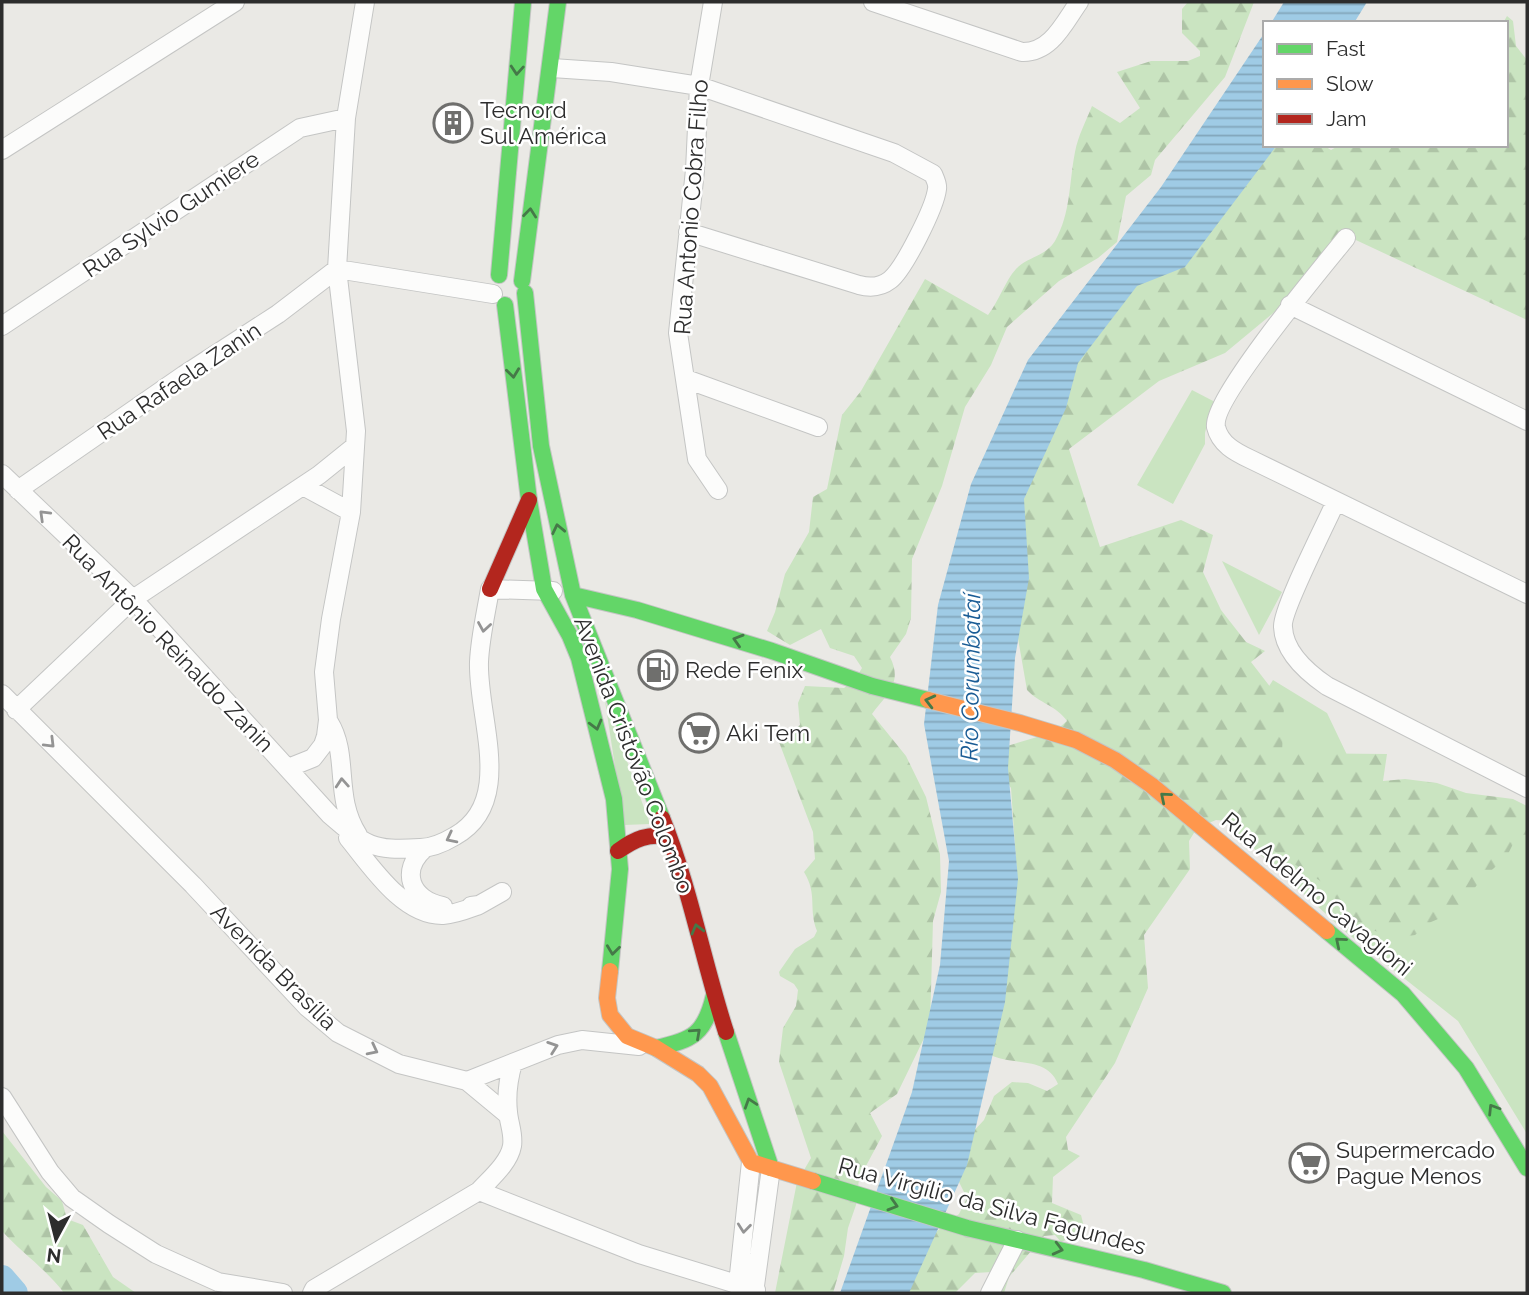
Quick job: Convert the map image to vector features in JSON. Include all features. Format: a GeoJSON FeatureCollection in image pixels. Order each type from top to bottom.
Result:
{"type":"FeatureCollection","features":[{"type":"Feature","properties":{"kind":"street"},"geometry":{"type":"LineString","coordinates":[[2,150],[211,7],[234,2]]}},
{"type":"Feature","properties":{"kind":"street"},"geometry":{"type":"LineString","coordinates":[[288,768],[308,761],[319,751],[326,736],[328,720],[324,672],[351,512],[356,430],[337,269],[346,118],[365,2]]}},
{"type":"Feature","properties":{"kind":"street"},"geometry":{"type":"LineString","coordinates":[[499,275],[523,2]]}},
{"type":"Feature","properties":{"kind":"street","name":"Avenida Cristóvão Colombo"},"geometry":{"type":"LineString","coordinates":[[558,2],[552,68],[533,186],[524,287],[541,446],[573,596],[677,855],[714,995],[771,1168],[747,1290]]}},
{"type":"Feature","properties":{"kind":"street","name":"Rua Antonio Cobra Filho"},"geometry":{"type":"LineString","coordinates":[[713,2],[699,86],[695,170],[678,333],[697,459],[718,491]]}},
{"type":"Feature","properties":{"kind":"street"},"geometry":{"type":"LineString","coordinates":[[873,2],[1022,52],[1033,53],[1052,41],[1079,2]]}},
{"type":"Feature","properties":{"kind":"street"},"geometry":{"type":"LineString","coordinates":[[552,68],[611,72],[699,86],[894,153],[933,174],[937,191],[926,220],[901,269],[890,280],[873,287],[688,232]]}},
{"type":"Feature","properties":{"kind":"street","name":"Rua Sylvio Gumiere"},"geometry":{"type":"LineString","coordinates":[[2,326],[300,128],[346,118]]}},
{"type":"Feature","properties":{"kind":"street"},"geometry":{"type":"LineString","coordinates":[[1346,238],[1290,305],[1232,390],[1220,411],[1216,426],[1221,438],[1231,449],[1527,594]]}},
{"type":"Feature","properties":{"kind":"street"},"geometry":{"type":"LineString","coordinates":[[337,269],[499,300],[516,303],[524,287],[510,272],[499,275],[492,283],[499,300]]}},
{"type":"Feature","properties":{"kind":"street","name":"Rua Rafaela Zanin"},"geometry":{"type":"LineString","coordinates":[[18,490],[184,375],[278,314],[337,269]]}},
{"type":"Feature","properties":{"kind":"street","name":"Avenida Cristóvão Colombo"},"geometry":{"type":"LineString","coordinates":[[499,300],[528,500],[544,589],[579,658],[610,777],[618,852],[618,908],[607,998],[610,1014],[627,1036],[656,1048],[698,1074],[710,1086],[751,1162]]}},
{"type":"Feature","properties":{"kind":"street"},"geometry":{"type":"LineString","coordinates":[[1290,305],[1527,421]]}},
{"type":"Feature","properties":{"kind":"street"},"geometry":{"type":"LineString","coordinates":[[686,379],[818,427]]}},
{"type":"Feature","properties":{"kind":"street"},"geometry":{"type":"LineString","coordinates":[[16,710],[133,599],[303,486],[355,446]]}},
{"type":"Feature","properties":{"kind":"street","name":"Rua Antônio Reinaldo Zanin"},"geometry":{"type":"LineString","coordinates":[[2,474],[133,599],[288,768],[404,902],[429,914],[442,915],[462,912],[502,892]]}},
{"type":"Feature","properties":{"kind":"street"},"geometry":{"type":"LineString","coordinates":[[303,486],[351,512]]}},
{"type":"Feature","properties":{"kind":"street"},"geometry":{"type":"LineString","coordinates":[[328,720],[337,739],[344,801],[355,831],[364,844],[386,849],[425,848],[449,839],[473,823],[488,792],[490,761],[481,709],[479,662],[490,589],[528,500]]}},
{"type":"Feature","properties":{"kind":"street"},"geometry":{"type":"LineString","coordinates":[[1336,501],[1282,625],[1288,648],[1313,676],[1327,686],[1527,788]]}},
{"type":"Feature","properties":{"kind":"street"},"geometry":{"type":"LineString","coordinates":[[490,589],[544,589],[573,596]]}},
{"type":"Feature","properties":{"kind":"street","name":"Rua Adelmo Cavagioni"},"geometry":{"type":"LineString","coordinates":[[573,596],[637,610],[772,651],[872,686],[1020,723],[1076,740],[1115,760],[1151,785],[1403,994],[1466,1068],[1527,1168]]}},
{"type":"Feature","properties":{"kind":"street"},"geometry":{"type":"LineString","coordinates":[[584,685],[585,658],[590,633],[600,620],[637,610]]}},
{"type":"Feature","properties":{"kind":"street","name":"Avenida Brasília"},"geometry":{"type":"LineString","coordinates":[[2,694],[193,885],[307,1007],[338,1032],[399,1064],[467,1081]]}},
{"type":"Feature","properties":{"kind":"street","name":"Rua Antônio Reinaldo Zanin"},"geometry":{"type":"LineString","coordinates":[[330,815],[364,844]]}},
{"type":"Feature","properties":{"kind":"street"},"geometry":{"type":"LineString","coordinates":[[618,852],[640,835],[669,837]]}},
{"type":"Feature","properties":{"kind":"street","name":"Rua Antônio Reinaldo Zanin"},"geometry":{"type":"LineString","coordinates":[[425,848],[417,855],[412,865],[412,880],[419,896],[428,902],[448,907],[480,905]]}},
{"type":"Feature","properties":{"kind":"street"},"geometry":{"type":"LineString","coordinates":[[508,1115],[467,1081],[558,1045],[582,1040],[656,1048],[683,1043],[697,1035],[710,1017],[714,995]]}},
{"type":"Feature","properties":{"kind":"street"},"geometry":{"type":"LineString","coordinates":[[313,1292],[479,1191],[500,1168],[512,1148],[506,1089],[513,1063]]}},
{"type":"Feature","properties":{"kind":"street"},"geometry":{"type":"LineString","coordinates":[[2,1097],[50,1172],[72,1198],[109,1224],[156,1254],[218,1282],[283,1293]]}},
{"type":"Feature","properties":{"kind":"street"},"geometry":{"type":"LineString","coordinates":[[479,1191],[639,1254],[747,1290],[751,1162]]}},
{"type":"Feature","properties":{"kind":"street","name":"Rua Virgílio da Silva Fagundes"},"geometry":{"type":"LineString","coordinates":[[751,1162],[968,1228],[1144,1270],[1168,1286],[1223,1293]]}},
{"type":"Feature","properties":{"kind":"street"},"geometry":{"type":"LineString","coordinates":[[990,1293],[1017,1240]]}},
{"type":"Feature","properties":{"kind":"green space"},"geometry":{"type":"Polygon","coordinates":[[[1188,2],[1254,2],[1225,77],[1155,160],[1151,175],[1126,196],[1117,242],[1098,258],[1059,281],[1007,327],[991,365],[965,407],[942,486],[912,559],[911,618],[906,634],[890,657],[894,666],[894,681],[888,694],[872,714],[906,756],[926,797],[940,854],[941,892],[933,921],[930,1026],[897,1094],[870,1113],[882,1136],[859,1179],[856,1205],[833,1293],[775,1293],[797,1182],[811,1158],[779,1062],[783,1028],[796,1006],[798,990],[794,984],[780,976],[779,972],[795,949],[814,937],[817,931],[811,888],[804,872],[815,859],[813,832],[779,742],[800,725],[798,703],[805,686],[844,688],[854,681],[862,668],[854,656],[830,648],[821,629],[790,645],[767,631],[785,574],[809,532],[813,497],[827,489],[842,415],[861,391],[925,279],[988,315],[1016,269],[1047,250],[1055,241],[1067,208],[1076,146],[1092,106],[1120,123],[1140,108],[1117,72],[1151,61],[1188,61],[1200,56],[1200,51],[1182,33],[1182,9],[1188,2]]]}},
{"type":"Feature","properties":{"kind":"green space"},"geometry":{"type":"Polygon","coordinates":[[[1507,16],[1513,21],[1516,46],[1527,60],[1527,320],[1343,234],[1278,309],[1225,353],[1159,381],[1069,449],[1100,547],[1181,520],[1213,535],[1203,572],[1221,610],[1246,642],[1265,651],[1251,662],[1284,705],[1282,753],[1387,754],[1383,781],[1405,779],[1437,783],[1466,793],[1513,799],[1527,806],[1527,840],[1516,838],[1507,856],[1480,881],[1457,911],[1431,922],[1415,935],[1401,937],[1353,922],[1342,910],[1328,886],[1228,821],[1216,820],[1197,828],[1189,841],[1190,869],[1144,935],[1148,988],[1115,1063],[1066,1137],[1068,1150],[1080,1156],[1053,1177],[1052,1203],[1081,1215],[1085,1231],[1061,1242],[1055,1235],[1044,1236],[1009,1277],[1004,1293],[989,1293],[992,1272],[975,1273],[955,1293],[882,1293],[891,1267],[959,1214],[967,1198],[957,1178],[970,1135],[984,1120],[994,1096],[1012,1082],[1028,1083],[1047,1091],[1058,1084],[1053,1075],[1038,1065],[991,1055],[1017,875],[1011,788],[987,752],[1054,732],[1067,721],[1027,690],[1012,604],[1024,499],[1070,326],[1263,147],[1326,147],[1331,150],[1336,147],[1508,147],[1508,21],[1504,21],[1507,16]]]}},
{"type":"Feature","properties":{"kind":"green space"},"geometry":{"type":"Polygon","coordinates":[[[1192,390],[1217,403],[1209,416],[1205,444],[1173,504],[1137,485],[1192,390]]]}},
{"type":"Feature","properties":{"kind":"green space"},"geometry":{"type":"Polygon","coordinates":[[[1222,561],[1282,592],[1259,635],[1222,561]]]}},
{"type":"Feature","properties":{"kind":"green space"},"geometry":{"type":"Polygon","coordinates":[[[1273,680],[1327,713],[1359,780],[1527,816],[1527,1134],[1458,1021],[1347,933],[1198,798],[1273,680]]]}},
{"type":"Feature","properties":{"kind":"green space"},"geometry":{"type":"Polygon","coordinates":[[[605,701],[650,824],[624,825],[605,701]]]}},
{"type":"Feature","properties":{"kind":"green space"},"geometry":{"type":"Polygon","coordinates":[[[2,1131],[46,1187],[62,1201],[67,1219],[83,1225],[113,1277],[136,1293],[64,1293],[50,1276],[2,1231],[2,1131]]]}},
{"type":"Feature","properties":{"kind":"water"},"geometry":{"type":"Polygon","coordinates":[[[1284,2],[1367,2],[1355,21],[1272,21],[1284,2]]]}},
{"type":"Feature","properties":{"kind":"water"},"geometry":{"type":"Polygon","coordinates":[[[1263,35],[1263,147],[1275,147],[1185,267],[1137,286],[1078,363],[1066,408],[1024,499],[1029,578],[1015,658],[1008,768],[1018,879],[1005,1002],[967,1165],[909,1293],[840,1293],[912,1092],[940,965],[949,861],[924,724],[938,605],[971,484],[1028,360],[1161,187],[1263,35]]]}},
{"type":"Feature","properties":{"kind":"waterway","name":"Rio Corumbataí"},"geometry":{"type":"LineString","coordinates":[[2,1278],[15,1293]]}},
{"type":"Feature","properties":{"kind":"traffic: fast"},"geometry":{"type":"LineString","coordinates":[[499,275],[523,2]]}},
{"type":"Feature","properties":{"kind":"traffic: fast"},"geometry":{"type":"LineString","coordinates":[[522,281],[558,2]]}},
{"type":"Feature","properties":{"kind":"traffic: fast"},"geometry":{"type":"LineString","coordinates":[[525,293],[541,446],[573,595],[662,818]]}},
{"type":"Feature","properties":{"kind":"traffic: fast"},"geometry":{"type":"LineString","coordinates":[[505,305],[529,500],[544,589],[579,658],[614,799],[620,869],[610,971]]}},
{"type":"Feature","properties":{"kind":"traffic: fast"},"geometry":{"type":"LineString","coordinates":[[573,595],[637,610],[772,651],[872,686],[928,700]]}},
{"type":"Feature","properties":{"kind":"traffic: fast"},"geometry":{"type":"LineString","coordinates":[[1327,931],[1403,994],[1466,1068],[1527,1168]]}},
{"type":"Feature","properties":{"kind":"traffic: fast"},"geometry":{"type":"LineString","coordinates":[[656,1048],[679,1042],[696,1033],[706,1019],[714,995]]}},
{"type":"Feature","properties":{"kind":"traffic: fast"},"geometry":{"type":"LineString","coordinates":[[726,1032],[771,1168]]}},
{"type":"Feature","properties":{"kind":"traffic: fast"},"geometry":{"type":"LineString","coordinates":[[813,1181],[967,1228],[1144,1270],[1223,1293]]}},
{"type":"Feature","properties":{"kind":"traffic: slow"},"geometry":{"type":"LineString","coordinates":[[928,700],[1076,740],[1115,760],[1151,785],[1327,931]]}},
{"type":"Feature","properties":{"kind":"traffic: slow"},"geometry":{"type":"LineString","coordinates":[[610,971],[607,998],[610,1015],[627,1036],[656,1048],[698,1074],[710,1086],[751,1162],[813,1181]]}},
{"type":"Feature","properties":{"kind":"traffic: jam"},"geometry":{"type":"LineString","coordinates":[[490,589],[529,500]]}},
{"type":"Feature","properties":{"kind":"traffic: jam"},"geometry":{"type":"LineString","coordinates":[[662,818],[681,871],[726,1032]]}},
{"type":"Feature","properties":{"kind":"traffic: jam"},"geometry":{"type":"LineString","coordinates":[[618,851],[642,838],[669,837]]}},
{"type":"Feature","properties":{"kind":"place","name":"Tecnord Sul América"},"geometry":{"type":"Point","coordinates":[453,123]}},
{"type":"Feature","properties":{"kind":"place","name":"Rede Fenix"},"geometry":{"type":"Point","coordinates":[658,670]}},
{"type":"Feature","properties":{"kind":"place","name":"Aki Tem"},"geometry":{"type":"Point","coordinates":[699,733]}},
{"type":"Feature","properties":{"kind":"place","name":"Supermercado Pague Menos"},"geometry":{"type":"Point","coordinates":[1309,1163]}}]}
